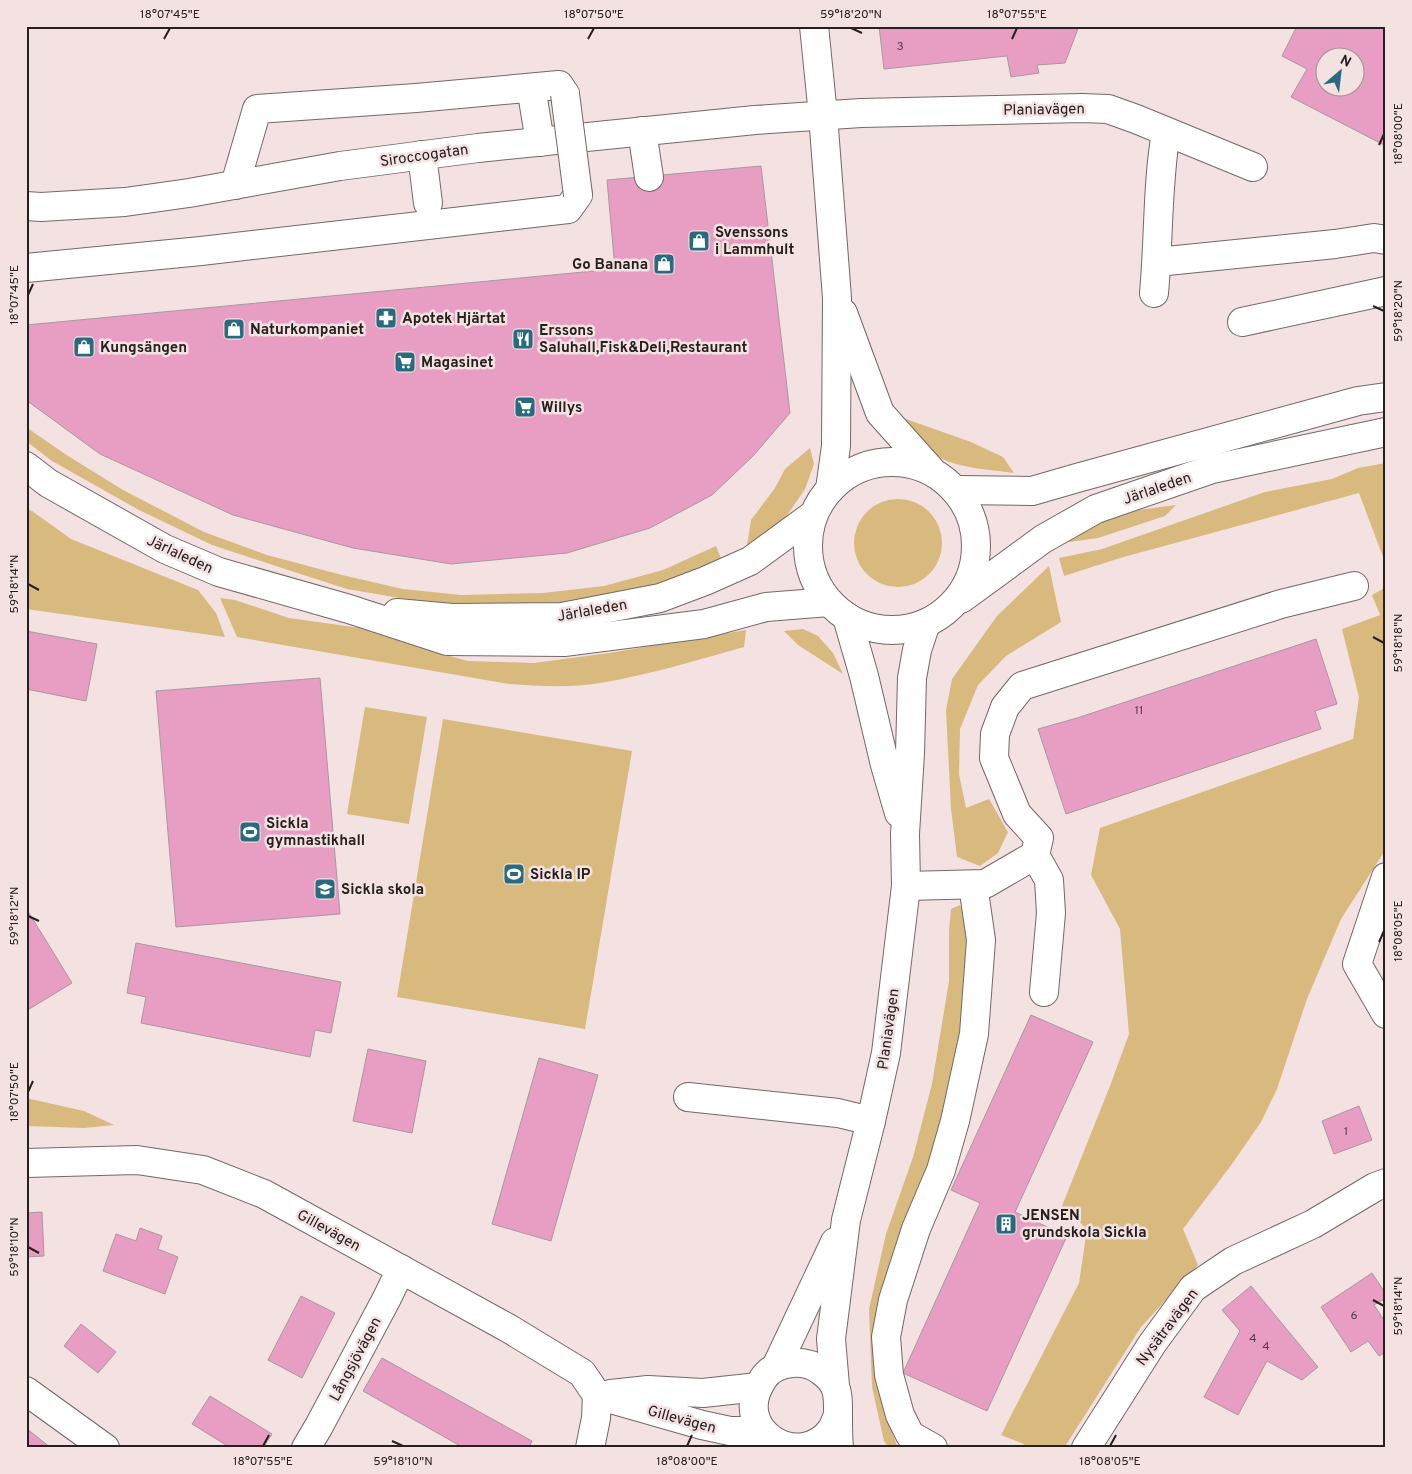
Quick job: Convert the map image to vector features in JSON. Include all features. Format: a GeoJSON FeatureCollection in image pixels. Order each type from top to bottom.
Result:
{"type":"FeatureCollection","features":[{"type":"Feature","properties":{"kind":"main road"},"geometry":{"type":"LineString","coordinates":[[814,26],[837,298],[836,446],[830,489]]}},
{"type":"Feature","properties":{"kind":"main road"},"geometry":{"type":"LineString","coordinates":[[26,268],[201,251],[568,209],[578,195],[565,94],[559,84],[426,98],[257,109],[235,185]]}},
{"type":"Feature","properties":{"kind":"main road"},"geometry":{"type":"LineString","coordinates":[[533,99],[540,142]]}},
{"type":"Feature","properties":{"kind":"main road","name":"Planiavägen"},"geometry":{"type":"LineString","coordinates":[[823,115],[1082,108],[1108,109],[1253,167]]}},
{"type":"Feature","properties":{"kind":"main road","name":"Siroccogatan"},"geometry":{"type":"LineString","coordinates":[[26,206],[41,207],[125,202],[340,166],[422,155],[642,131],[823,115]]}},
{"type":"Feature","properties":{"kind":"main road"},"geometry":{"type":"LineString","coordinates":[[642,131],[649,176]]}},
{"type":"Feature","properties":{"kind":"main road"},"geometry":{"type":"LineString","coordinates":[[1154,293],[1161,158],[1166,132]]}},
{"type":"Feature","properties":{"kind":"main road"},"geometry":{"type":"LineString","coordinates":[[422,155],[428,203]]}},
{"type":"Feature","properties":{"kind":"main road"},"geometry":{"type":"LineString","coordinates":[[1157,262],[1374,238],[1386,240]]}},
{"type":"Feature","properties":{"kind":"main road"},"geometry":{"type":"LineString","coordinates":[[1242,322],[1386,291]]}},
{"type":"Feature","properties":{"kind":"main road"},"geometry":{"type":"LineString","coordinates":[[837,298],[880,413],[931,470],[956,490],[972,517],[977,549],[970,579],[954,605],[941,616],[926,623],[899,630],[872,628],[838,610],[816,583],[809,560],[808,537],[814,515],[830,489],[851,472],[877,462],[905,462],[931,470]]}},
{"type":"Feature","properties":{"kind":"main road","name":"Järlaleden"},"geometry":{"type":"LineString","coordinates":[[956,490],[1032,491],[1095,472],[1358,401],[1386,397]]}},
{"type":"Feature","properties":{"kind":"main road","name":"Järlaleden"},"geometry":{"type":"LineString","coordinates":[[954,605],[1043,539],[1096,509],[1212,469],[1386,432]]}},
{"type":"Feature","properties":{"kind":"main road","name":"Järlaleden"},"geometry":{"type":"LineString","coordinates":[[26,466],[48,483],[174,552],[219,572],[349,609],[447,641],[564,642],[704,624],[766,607],[838,610]]}},
{"type":"Feature","properties":{"kind":"main road","name":"Järlaleden"},"geometry":{"type":"LineString","coordinates":[[349,609],[452,618],[562,617],[660,598],[750,561],[814,515]]}},
{"type":"Feature","properties":{"kind":"main road"},"geometry":{"type":"LineString","coordinates":[[1044,992],[1051,913],[1049,880],[1035,855],[1039,838],[1017,814],[994,758],[995,734],[1005,707],[1022,686],[1281,604],[1354,586]]}},
{"type":"Feature","properties":{"kind":"main road","name":"Planiavägen"},"geometry":{"type":"LineString","coordinates":[[838,610],[864,676],[905,834]]}},
{"type":"Feature","properties":{"kind":"main road","name":"Planiavägen"},"geometry":{"type":"LineString","coordinates":[[835,1386],[831,1339],[846,1220],[886,1053],[906,886],[905,834],[912,678],[917,650],[926,623]]}},
{"type":"Feature","properties":{"kind":"main road"},"geometry":{"type":"LineString","coordinates":[[906,886],[985,884],[1035,855]]}},
{"type":"Feature","properties":{"kind":"main road"},"geometry":{"type":"LineString","coordinates":[[1386,877],[1358,964],[1386,1014]]}},
{"type":"Feature","properties":{"kind":"main road"},"geometry":{"type":"LineString","coordinates":[[933,1448],[910,1434],[900,1415],[889,1375],[886,1337],[893,1300],[916,1229],[941,1170],[955,1121],[974,1034],[981,940],[973,885]]}},
{"type":"Feature","properties":{"kind":"main road"},"geometry":{"type":"LineString","coordinates":[[688,1097],[838,1114],[871,1120]]}},
{"type":"Feature","properties":{"kind":"main road","name":"Gillevägen"},"geometry":{"type":"LineString","coordinates":[[26,1163],[137,1160],[203,1170],[264,1194],[508,1328],[582,1373],[597,1395],[702,1426],[730,1431],[745,1431],[783,1444]]}},
{"type":"Feature","properties":{"kind":"main road","name":"Nysätravägen"},"geometry":{"type":"LineString","coordinates":[[1086,1448],[1152,1344],[1194,1288],[1233,1261],[1312,1224],[1386,1183]]}},
{"type":"Feature","properties":{"kind":"main road","name":"Planiavägen"},"geometry":{"type":"LineString","coordinates":[[776,1367],[846,1220]]}},
{"type":"Feature","properties":{"kind":"main road","name":"Långsjövägen"},"geometry":{"type":"LineString","coordinates":[[306,1448],[401,1269]]}},
{"type":"Feature","properties":{"kind":"main road"},"geometry":{"type":"LineString","coordinates":[[838,1415],[832,1428],[822,1439],[809,1446],[800,1447],[783,1444],[757,1422],[753,1411],[754,1400],[758,1387],[765,1375],[776,1367],[802,1363],[814,1366],[827,1375],[835,1386],[839,1400],[839,1448]]}},
{"type":"Feature","properties":{"kind":"main road","name":"Gillevägen"},"geometry":{"type":"LineString","coordinates":[[597,1395],[648,1390],[702,1393],[758,1387]]}},
{"type":"Feature","properties":{"kind":"main road"},"geometry":{"type":"LineString","coordinates":[[26,1391],[105,1448]]}},
{"type":"Feature","properties":{"kind":"main road"},"geometry":{"type":"LineString","coordinates":[[590,1448],[596,1418],[597,1395]]}},
{"type":"Feature","properties":{"kind":"main road"},"geometry":{"type":"LineString","coordinates":[[636,1407],[712,1448]]}},
{"type":"Feature","properties":{"kind":"shaded area"},"geometry":{"type":"Polygon","coordinates":[[[903,418],[971,442],[1003,457],[1014,473],[956,464],[941,458],[926,445],[903,418]]]}},
{"type":"Feature","properties":{"kind":"shaded area"},"geometry":{"type":"Polygon","coordinates":[[[26,427],[123,490],[204,532],[267,555],[403,589],[461,595],[543,593],[604,586],[663,570],[716,546],[721,558],[681,578],[600,600],[535,604],[435,604],[347,589],[212,545],[139,510],[52,461],[26,441],[26,427]]]}},
{"type":"Feature","properties":{"kind":"shaded area"},"geometry":{"type":"Polygon","coordinates":[[[810,448],[814,464],[805,489],[777,530],[747,545],[751,520],[775,488],[785,469],[810,448]]]}},
{"type":"Feature","properties":{"kind":"shaded area"},"geometry":{"type":"Polygon","coordinates":[[[1386,463],[1386,565],[1359,493],[1120,558],[1064,576],[1059,558],[1102,549],[1265,492],[1332,479],[1358,468],[1386,463]]]}},
{"type":"Feature","properties":{"kind":"shaded area"},"geometry":{"type":"Polygon","coordinates":[[[898,499],[915,503],[929,512],[938,526],[942,543],[938,560],[929,574],[915,583],[898,587],[881,583],[867,574],[858,560],[854,543],[858,526],[867,512],[881,503],[898,499]]]}},
{"type":"Feature","properties":{"kind":"shaded area"},"geometry":{"type":"Polygon","coordinates":[[[1176,505],[1165,516],[1098,538],[1062,543],[1090,523],[1123,512],[1176,505]]]}},
{"type":"Feature","properties":{"kind":"shaded area"},"geometry":{"type":"Polygon","coordinates":[[[26,508],[71,539],[198,590],[216,613],[225,637],[26,609],[26,508]]]}},
{"type":"Feature","properties":{"kind":"shaded area"},"geometry":{"type":"Polygon","coordinates":[[[1049,566],[1061,622],[1006,656],[978,685],[960,729],[959,774],[966,808],[989,799],[1008,832],[998,853],[980,866],[957,857],[951,809],[946,710],[952,679],[997,616],[1049,566]]]}},
{"type":"Feature","properties":{"kind":"shaded area"},"geometry":{"type":"Polygon","coordinates":[[[1386,587],[1386,849],[1341,919],[1307,999],[1277,1089],[1261,1122],[1183,1229],[1198,1265],[1141,1327],[1064,1448],[1022,1448],[1024,1444],[1001,1435],[1079,1283],[1087,1229],[1062,1206],[1129,1034],[1120,929],[1091,875],[1100,828],[1353,739],[1359,697],[1342,629],[1380,615],[1372,595],[1386,587]]]}},
{"type":"Feature","properties":{"kind":"shaded area"},"geometry":{"type":"Polygon","coordinates":[[[220,598],[235,600],[289,618],[382,631],[431,651],[468,661],[534,663],[609,653],[746,630],[744,647],[655,672],[589,685],[520,685],[237,637],[220,598]]]}},
{"type":"Feature","properties":{"kind":"shaded area"},"geometry":{"type":"Polygon","coordinates":[[[803,629],[818,636],[833,653],[843,674],[798,645],[784,631],[803,629]]]}},
{"type":"Feature","properties":{"kind":"shaded area"},"geometry":{"type":"Polygon","coordinates":[[[365,707],[427,717],[409,824],[347,814],[365,707]]]}},
{"type":"Feature","properties":{"kind":"shaded area","name":"Sickla IP"},"geometry":{"type":"Polygon","coordinates":[[[443,719],[632,751],[585,1029],[397,997],[443,719]]]}},
{"type":"Feature","properties":{"kind":"shaded area"},"geometry":{"type":"Polygon","coordinates":[[[960,905],[968,924],[971,988],[954,1085],[909,1231],[886,1413],[897,1446],[900,1448],[889,1448],[884,1441],[872,1387],[869,1309],[886,1234],[913,1157],[932,1084],[949,981],[951,909],[960,905]]]}},
{"type":"Feature","properties":{"kind":"shaded area"},"geometry":{"type":"Polygon","coordinates":[[[26,1098],[84,1111],[114,1125],[84,1128],[26,1126],[26,1098]]]}},
{"type":"Feature","properties":{"kind":"building"},"geometry":{"type":"Polygon","coordinates":[[[879,26],[1079,26],[1065,63],[1037,65],[1039,73],[1011,77],[1007,56],[884,69],[879,26]]]}},
{"type":"Feature","properties":{"kind":"building"},"geometry":{"type":"Polygon","coordinates":[[[1297,26],[1386,26],[1386,146],[1291,97],[1307,69],[1282,56],[1297,26]]]}},
{"type":"Feature","properties":{"kind":"building","name":"Magasinet"},"geometry":{"type":"Polygon","coordinates":[[[761,166],[790,413],[753,456],[712,495],[650,528],[567,553],[451,564],[353,548],[233,515],[100,454],[26,400],[26,325],[615,269],[607,180],[761,166]]]}},
{"type":"Feature","properties":{"kind":"building"},"geometry":{"type":"Polygon","coordinates":[[[26,631],[97,644],[86,701],[26,689],[26,631]]]}},
{"type":"Feature","properties":{"kind":"building"},"geometry":{"type":"Polygon","coordinates":[[[1316,639],[1337,704],[1315,711],[1321,729],[1066,814],[1038,729],[1077,718],[1316,639]]]}},
{"type":"Feature","properties":{"kind":"building","name":"Sickla gymnastikhall"},"geometry":{"type":"Polygon","coordinates":[[[320,678],[340,914],[176,927],[156,691],[320,678]]]}},
{"type":"Feature","properties":{"kind":"building"},"geometry":{"type":"Polygon","coordinates":[[[26,908],[72,983],[26,1011],[26,908]]]}},
{"type":"Feature","properties":{"kind":"building"},"geometry":{"type":"Polygon","coordinates":[[[136,943],[341,982],[331,1033],[315,1030],[310,1057],[141,1023],[146,997],[127,993],[136,943]]]}},
{"type":"Feature","properties":{"kind":"building","name":"JENSEN grundskola Sickla"},"geometry":{"type":"Polygon","coordinates":[[[1031,1015],[1093,1042],[1015,1212],[1067,1236],[987,1411],[903,1373],[980,1203],[951,1190],[1031,1015]]]}},
{"type":"Feature","properties":{"kind":"building"},"geometry":{"type":"Polygon","coordinates":[[[368,1049],[426,1061],[412,1133],[353,1121],[368,1049]]]}},
{"type":"Feature","properties":{"kind":"building"},"geometry":{"type":"Polygon","coordinates":[[[539,1058],[598,1075],[551,1241],[492,1224],[539,1058]]]}},
{"type":"Feature","properties":{"kind":"building"},"geometry":{"type":"Polygon","coordinates":[[[1359,1106],[1372,1140],[1334,1154],[1322,1121],[1359,1106]]]}},
{"type":"Feature","properties":{"kind":"building"},"geometry":{"type":"Polygon","coordinates":[[[42,1212],[44,1256],[26,1257],[26,1213],[42,1212]]]}},
{"type":"Feature","properties":{"kind":"building"},"geometry":{"type":"Polygon","coordinates":[[[140,1228],[162,1236],[158,1249],[178,1257],[165,1294],[103,1271],[116,1234],[136,1241],[140,1228]]]}},
{"type":"Feature","properties":{"kind":"building"},"geometry":{"type":"Polygon","coordinates":[[[1372,1273],[1386,1294],[1386,1298],[1374,1305],[1386,1323],[1386,1352],[1379,1356],[1368,1341],[1351,1352],[1321,1307],[1372,1273]]]}},
{"type":"Feature","properties":{"kind":"building"},"geometry":{"type":"Polygon","coordinates":[[[1251,1286],[1318,1367],[1302,1380],[1267,1361],[1238,1415],[1204,1397],[1240,1331],[1222,1310],[1251,1286]]]}},
{"type":"Feature","properties":{"kind":"building"},"geometry":{"type":"Polygon","coordinates":[[[301,1296],[335,1313],[302,1378],[268,1360],[301,1296]]]}},
{"type":"Feature","properties":{"kind":"building"},"geometry":{"type":"Polygon","coordinates":[[[81,1324],[116,1352],[98,1373],[64,1346],[81,1324]]]}},
{"type":"Feature","properties":{"kind":"building"},"geometry":{"type":"Polygon","coordinates":[[[382,1358],[532,1441],[529,1448],[464,1448],[363,1391],[382,1358]]]}},
{"type":"Feature","properties":{"kind":"building"},"geometry":{"type":"Polygon","coordinates":[[[210,1396],[272,1434],[263,1448],[231,1448],[192,1424],[210,1396]]]}},
{"type":"Feature","properties":{"kind":"building"},"geometry":{"type":"Polygon","coordinates":[[[26,1428],[51,1448],[26,1448],[26,1428]]]}},
{"type":"Feature","properties":{"kind":"place","name":"Svenssons i Lammhult"},"geometry":{"type":"Point","coordinates":[699,241]}},
{"type":"Feature","properties":{"kind":"place","name":"Go Banana"},"geometry":{"type":"Point","coordinates":[664,264]}},
{"type":"Feature","properties":{"kind":"place","name":"Apotek Hjärtat"},"geometry":{"type":"Point","coordinates":[386,318]}},
{"type":"Feature","properties":{"kind":"place","name":"Naturkompaniet"},"geometry":{"type":"Point","coordinates":[234,329]}},
{"type":"Feature","properties":{"kind":"place","name":"Erssons Saluhall,Fisk&Deli,Restaurant"},"geometry":{"type":"Point","coordinates":[523,339]}},
{"type":"Feature","properties":{"kind":"place","name":"Kungsängen"},"geometry":{"type":"Point","coordinates":[84,347]}},
{"type":"Feature","properties":{"kind":"place","name":"Magasinet"},"geometry":{"type":"Point","coordinates":[405,362]}},
{"type":"Feature","properties":{"kind":"place","name":"Willys"},"geometry":{"type":"Point","coordinates":[525,407]}},
{"type":"Feature","properties":{"kind":"place","name":"Sickla gymnastikhall"},"geometry":{"type":"Point","coordinates":[250,832]}},
{"type":"Feature","properties":{"kind":"place","name":"Sickla IP"},"geometry":{"type":"Point","coordinates":[514,874]}},
{"type":"Feature","properties":{"kind":"place","name":"Sickla skola"},"geometry":{"type":"Point","coordinates":[325,889]}},
{"type":"Feature","properties":{"kind":"place","name":"JENSEN grundskola Sickla"},"geometry":{"type":"Point","coordinates":[1006,1224]}}]}
